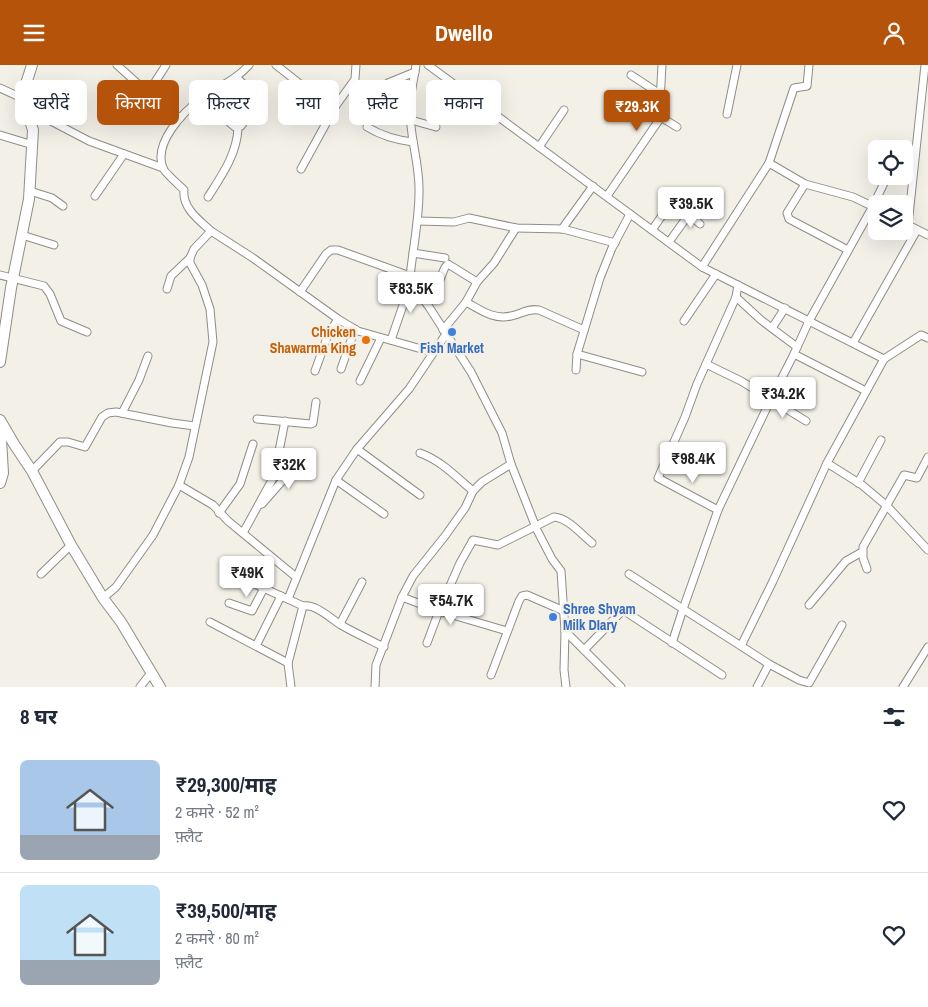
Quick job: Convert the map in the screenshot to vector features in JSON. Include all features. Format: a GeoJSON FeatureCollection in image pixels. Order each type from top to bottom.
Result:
{"type":"FeatureCollection","features":[{"type":"Feature","properties":{"kind":"street"},"geometry":{"type":"LineString","coordinates":[[27,80],[32,65]]}},
{"type":"Feature","properties":{"kind":"street"},"geometry":{"type":"LineString","coordinates":[[117,65],[134,80]]}},
{"type":"Feature","properties":{"kind":"street"},"geometry":{"type":"LineString","coordinates":[[156,80],[166,65]]}},
{"type":"Feature","properties":{"kind":"street"},"geometry":{"type":"LineString","coordinates":[[234,80],[249,65]]}},
{"type":"Feature","properties":{"kind":"street"},"geometry":{"type":"LineString","coordinates":[[276,65],[295,80]]}},
{"type":"Feature","properties":{"kind":"street"},"geometry":{"type":"LineString","coordinates":[[339,100],[355,79],[356,65]]}},
{"type":"Feature","properties":{"kind":"street"},"geometry":{"type":"LineString","coordinates":[[428,65],[702,267],[884,359]]}},
{"type":"Feature","properties":{"kind":"street"},"geometry":{"type":"LineString","coordinates":[[607,196],[655,125],[659,116],[662,65]]}},
{"type":"Feature","properties":{"kind":"street"},"geometry":{"type":"LineString","coordinates":[[728,114],[737,65]]}},
{"type":"Feature","properties":{"kind":"street"},"geometry":{"type":"LineString","coordinates":[[702,267],[769,163],[794,88],[807,85],[809,65]]}},
{"type":"Feature","properties":{"kind":"street"},"geometry":{"type":"LineString","coordinates":[[913,170],[925,65]]}},
{"type":"Feature","properties":{"kind":"street"},"geometry":{"type":"LineString","coordinates":[[394,80],[415,69]]}},
{"type":"Feature","properties":{"kind":"street"},"geometry":{"type":"LineString","coordinates":[[631,75],[660,94]]}},
{"type":"Feature","properties":{"kind":"street"},"geometry":{"type":"LineString","coordinates":[[232,125],[238,127],[243,125],[259,101],[257,96],[237,78]]}},
{"type":"Feature","properties":{"kind":"street"},"geometry":{"type":"LineString","coordinates":[[0,88],[15,97]]}},
{"type":"Feature","properties":{"kind":"street"},"geometry":{"type":"LineString","coordinates":[[189,110],[170,131],[164,143],[160,159],[163,171],[175,179],[184,190],[183,196],[190,211],[211,231],[253,257],[338,319],[355,329],[432,352]]}},
{"type":"Feature","properties":{"kind":"street"},"geometry":{"type":"LineString","coordinates":[[539,147],[564,110]]}},
{"type":"Feature","properties":{"kind":"street"},"geometry":{"type":"LineString","coordinates":[[659,116],[677,127]]}},
{"type":"Feature","properties":{"kind":"street"},"geometry":{"type":"LineString","coordinates":[[416,121],[436,127]]}},
{"type":"Feature","properties":{"kind":"street"},"geometry":{"type":"LineString","coordinates":[[0,358],[12,279],[30,191],[34,130],[32,125]]}},
{"type":"Feature","properties":{"kind":"street"},"geometry":{"type":"LineString","coordinates":[[59,125],[78,137],[162,168]]}},
{"type":"Feature","properties":{"kind":"street"},"geometry":{"type":"LineString","coordinates":[[301,169],[324,125]]}},
{"type":"Feature","properties":{"kind":"street"},"geometry":{"type":"LineString","coordinates":[[391,340],[410,279],[418,221],[420,191],[418,163],[411,125]]}},
{"type":"Feature","properties":{"kind":"street"},"geometry":{"type":"LineString","coordinates":[[208,197],[234,153],[238,139],[238,127]]}},
{"type":"Feature","properties":{"kind":"street"},"geometry":{"type":"LineString","coordinates":[[366,127],[398,140],[413,141]]}},
{"type":"Feature","properties":{"kind":"street"},"geometry":{"type":"LineString","coordinates":[[0,135],[32,145]]}},
{"type":"Feature","properties":{"kind":"street"},"geometry":{"type":"LineString","coordinates":[[95,196],[124,154]]}},
{"type":"Feature","properties":{"kind":"street"},"geometry":{"type":"LineString","coordinates":[[769,163],[805,184],[852,197],[868,204]]}},
{"type":"Feature","properties":{"kind":"street"},"geometry":{"type":"LineString","coordinates":[[805,184],[787,213],[789,219],[848,250]]}},
{"type":"Feature","properties":{"kind":"street"},"geometry":{"type":"LineString","coordinates":[[562,229],[593,186]]}},
{"type":"Feature","properties":{"kind":"street"},"geometry":{"type":"LineString","coordinates":[[30,191],[52,198],[63,207]]}},
{"type":"Feature","properties":{"kind":"street"},"geometry":{"type":"LineString","coordinates":[[652,230],[677,194]]}},
{"type":"Feature","properties":{"kind":"street"},"geometry":{"type":"LineString","coordinates":[[672,201],[700,225]]}},
{"type":"Feature","properties":{"kind":"street"},"geometry":{"type":"LineString","coordinates":[[668,242],[697,203]]}},
{"type":"Feature","properties":{"kind":"street"},"geometry":{"type":"LineString","coordinates":[[576,370],[577,354],[600,278],[630,214]]}},
{"type":"Feature","properties":{"kind":"street"},"geometry":{"type":"LineString","coordinates":[[418,221],[454,222],[469,218],[516,228],[562,229],[615,243]]}},
{"type":"Feature","properties":{"kind":"street"},"geometry":{"type":"LineString","coordinates":[[672,643],[718,510],[796,350],[808,321],[868,218]]}},
{"type":"Feature","properties":{"kind":"street"},"geometry":{"type":"LineString","coordinates":[[256,646],[296,577],[336,480],[357,449],[401,400],[444,332],[466,302],[477,282],[494,263],[516,228]]}},
{"type":"Feature","properties":{"kind":"street"},"geometry":{"type":"LineString","coordinates":[[913,228],[928,235]]}},
{"type":"Feature","properties":{"kind":"street"},"geometry":{"type":"LineString","coordinates":[[853,343],[917,230]]}},
{"type":"Feature","properties":{"kind":"street"},"geometry":{"type":"LineString","coordinates":[[167,289],[171,276],[190,257],[194,249],[211,231]]}},
{"type":"Feature","properties":{"kind":"street"},"geometry":{"type":"LineString","coordinates":[[22,235],[54,245]]}},
{"type":"Feature","properties":{"kind":"street"},"geometry":{"type":"LineString","coordinates":[[300,292],[326,254],[331,250],[338,250],[410,279],[437,285],[444,266],[450,264],[477,282]]}},
{"type":"Feature","properties":{"kind":"street"},"geometry":{"type":"LineString","coordinates":[[413,253],[445,258]]}},
{"type":"Feature","properties":{"kind":"street"},"geometry":{"type":"LineString","coordinates":[[103,598],[116,587],[153,535],[179,485],[189,457],[213,342],[210,309],[202,285],[190,263],[190,257]]}},
{"type":"Feature","properties":{"kind":"street"},"geometry":{"type":"LineString","coordinates":[[684,321],[716,274]]}},
{"type":"Feature","properties":{"kind":"street"},"geometry":{"type":"LineString","coordinates":[[0,275],[44,286],[50,293],[61,321],[87,332]]}},
{"type":"Feature","properties":{"kind":"street"},"geometry":{"type":"LineString","coordinates":[[410,279],[471,372],[498,424],[511,464],[536,526],[552,559],[561,571],[566,687]]}},
{"type":"Feature","properties":{"kind":"street"},"geometry":{"type":"LineString","coordinates":[[718,510],[658,478],[736,297],[738,285]]}},
{"type":"Feature","properties":{"kind":"street"},"geometry":{"type":"LineString","coordinates":[[736,297],[796,350],[866,391]]}},
{"type":"Feature","properties":{"kind":"street"},"geometry":{"type":"LineString","coordinates":[[466,302],[493,317],[511,316],[532,309],[539,310],[584,331]]}},
{"type":"Feature","properties":{"kind":"street"},"geometry":{"type":"LineString","coordinates":[[772,328],[784,308]]}},
{"type":"Feature","properties":{"kind":"street"},"geometry":{"type":"LineString","coordinates":[[315,371],[328,335],[338,319]]}},
{"type":"Feature","properties":{"kind":"street"},"geometry":{"type":"LineString","coordinates":[[341,369],[355,329]]}},
{"type":"Feature","properties":{"kind":"street"},"geometry":{"type":"LineString","coordinates":[[741,646],[827,463],[884,359],[921,335],[928,338]]}},
{"type":"Feature","properties":{"kind":"street"},"geometry":{"type":"LineString","coordinates":[[360,381],[381,337]]}},
{"type":"Feature","properties":{"kind":"street"},"geometry":{"type":"LineString","coordinates":[[577,354],[642,372]]}},
{"type":"Feature","properties":{"kind":"street"},"geometry":{"type":"LineString","coordinates":[[122,413],[148,356]]}},
{"type":"Feature","properties":{"kind":"street"},"geometry":{"type":"LineString","coordinates":[[706,364],[741,381],[806,421]]}},
{"type":"Feature","properties":{"kind":"street"},"geometry":{"type":"LineString","coordinates":[[257,419],[312,424],[316,402]]}},
{"type":"Feature","properties":{"kind":"street"},"geometry":{"type":"LineString","coordinates":[[32,471],[60,442],[68,442],[85,447],[102,417],[108,413],[122,413],[195,426]]}},
{"type":"Feature","properties":{"kind":"street"},"geometry":{"type":"LineString","coordinates":[[0,421],[32,471],[71,545],[103,598],[121,621],[160,687]]}},
{"type":"Feature","properties":{"kind":"street"},"geometry":{"type":"LineString","coordinates":[[0,421],[3,473],[0,483]]}},
{"type":"Feature","properties":{"kind":"street"},"geometry":{"type":"LineString","coordinates":[[243,533],[257,509],[274,472],[285,421]]}},
{"type":"Feature","properties":{"kind":"street"},"geometry":{"type":"LineString","coordinates":[[858,483],[881,440]]}},
{"type":"Feature","properties":{"kind":"street"},"geometry":{"type":"LineString","coordinates":[[219,513],[240,484],[253,444]]}},
{"type":"Feature","properties":{"kind":"street"},"geometry":{"type":"LineString","coordinates":[[357,449],[420,495]]}},
{"type":"Feature","properties":{"kind":"street"},"geometry":{"type":"LineString","coordinates":[[420,453],[433,458],[443,465],[473,491]]}},
{"type":"Feature","properties":{"kind":"street"},"geometry":{"type":"LineString","coordinates":[[257,509],[305,455]]}},
{"type":"Feature","properties":{"kind":"street"},"geometry":{"type":"LineString","coordinates":[[867,569],[862,552],[866,539],[904,475],[917,478],[928,457]]}},
{"type":"Feature","properties":{"kind":"street"},"geometry":{"type":"LineString","coordinates":[[827,463],[858,483],[887,506],[928,549]]}},
{"type":"Feature","properties":{"kind":"street"},"geometry":{"type":"LineString","coordinates":[[375,687],[376,665],[412,576],[465,508],[473,491],[482,482],[511,464]]}},
{"type":"Feature","properties":{"kind":"street"},"geometry":{"type":"LineString","coordinates":[[336,480],[384,514]]}},
{"type":"Feature","properties":{"kind":"street"},"geometry":{"type":"LineString","coordinates":[[179,485],[210,503],[219,513],[296,577]]}},
{"type":"Feature","properties":{"kind":"street"},"geometry":{"type":"LineString","coordinates":[[427,643],[438,611],[473,540],[498,545],[554,517],[560,517],[592,543]]}},
{"type":"Feature","properties":{"kind":"street"},"geometry":{"type":"LineString","coordinates":[[41,574],[71,545]]}},
{"type":"Feature","properties":{"kind":"street"},"geometry":{"type":"LineString","coordinates":[[809,605],[846,561],[862,552]]}},
{"type":"Feature","properties":{"kind":"street"},"geometry":{"type":"LineString","coordinates":[[629,574],[769,664],[799,680],[809,683],[842,625]]}},
{"type":"Feature","properties":{"kind":"street"},"geometry":{"type":"LineString","coordinates":[[248,581],[302,606],[307,605],[327,614],[340,624],[384,647]]}},
{"type":"Feature","properties":{"kind":"street"},"geometry":{"type":"LineString","coordinates":[[340,624],[362,582]]}},
{"type":"Feature","properties":{"kind":"street"},"geometry":{"type":"LineString","coordinates":[[229,603],[252,611],[264,588]]}},
{"type":"Feature","properties":{"kind":"street"},"geometry":{"type":"LineString","coordinates":[[491,675],[522,596],[527,595],[564,611]]}},
{"type":"Feature","properties":{"kind":"street"},"geometry":{"type":"LineString","coordinates":[[402,597],[438,611],[507,631]]}},
{"type":"Feature","properties":{"kind":"street"},"geometry":{"type":"LineString","coordinates":[[291,687],[288,663],[302,606]]}},
{"type":"Feature","properties":{"kind":"street"},"geometry":{"type":"LineString","coordinates":[[584,650],[623,610],[722,675]]}},
{"type":"Feature","properties":{"kind":"street"},"geometry":{"type":"LineString","coordinates":[[210,622],[288,663]]}},
{"type":"Feature","properties":{"kind":"street"},"geometry":{"type":"LineString","coordinates":[[565,631],[621,687]]}},
{"type":"Feature","properties":{"kind":"street"},"geometry":{"type":"LineString","coordinates":[[903,687],[928,647]]}},
{"type":"Feature","properties":{"kind":"street"},"geometry":{"type":"LineString","coordinates":[[757,687],[769,664]]}},
{"type":"Feature","properties":{"kind":"street"},"geometry":{"type":"LineString","coordinates":[[140,687],[151,673]]}},
{"type":"Feature","properties":{"kind":"place","name":"Fish Market"},"geometry":{"type":"Point","coordinates":[452,332]}},
{"type":"Feature","properties":{"kind":"place","name":"Chicken Shawarma King"},"geometry":{"type":"Point","coordinates":[366,340]}},
{"type":"Feature","properties":{"kind":"place","name":"Shree Shyam Milk DIary"},"geometry":{"type":"Point","coordinates":[553,617]}}]}
